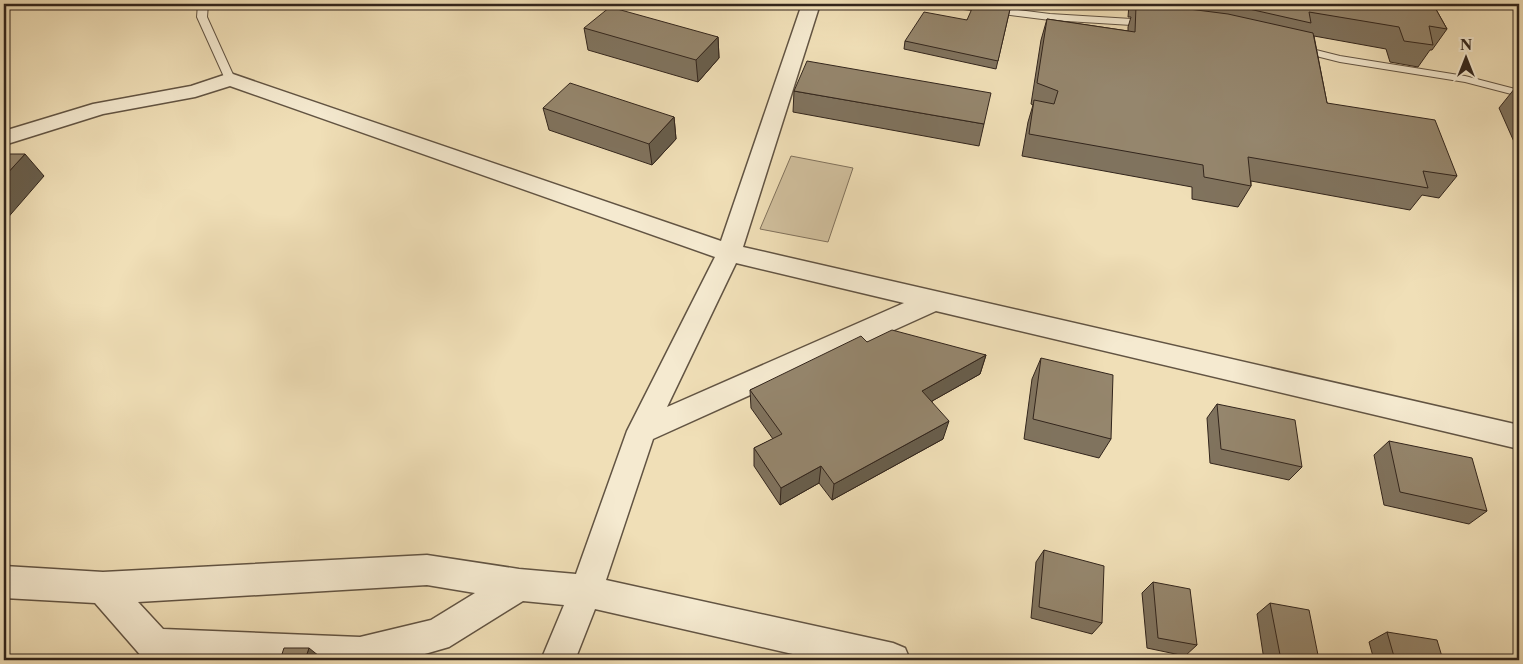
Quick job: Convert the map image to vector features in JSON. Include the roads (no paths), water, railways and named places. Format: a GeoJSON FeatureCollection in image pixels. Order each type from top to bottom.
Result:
{"type":"FeatureCollection","features":[{"type":"Feature","properties":{"kind":"street"},"geometry":{"type":"LineString","coordinates":[[558,660],[586,592],[641,432],[728,254],[812,4]]}},
{"type":"Feature","properties":{"kind":"street"},"geometry":{"type":"LineString","coordinates":[[4,138],[100,108],[195,90],[230,79],[728,254],[1519,437]]}},
{"type":"Feature","properties":{"kind":"street"},"geometry":{"type":"LineString","coordinates":[[641,432],[932,302]]}},
{"type":"Feature","properties":{"kind":"street"},"geometry":{"type":"LineString","coordinates":[[4,582],[103,588],[427,570],[519,585],[586,592],[894,660]]}},
{"type":"Feature","properties":{"kind":"street"},"geometry":{"type":"LineString","coordinates":[[103,588],[155,646],[360,654],[437,635],[519,585]]}},
{"type":"Feature","properties":{"kind":"lane"},"geometry":{"type":"LineString","coordinates":[[203,4],[202,17],[230,79]]}},
{"type":"Feature","properties":{"kind":"lane"},"geometry":{"type":"LineString","coordinates":[[948,4],[1050,17],[1160,24]]}},
{"type":"Feature","properties":{"kind":"lane"},"geometry":{"type":"LineString","coordinates":[[1293,48],[1340,59],[1465,79],[1519,93]]}}]}
